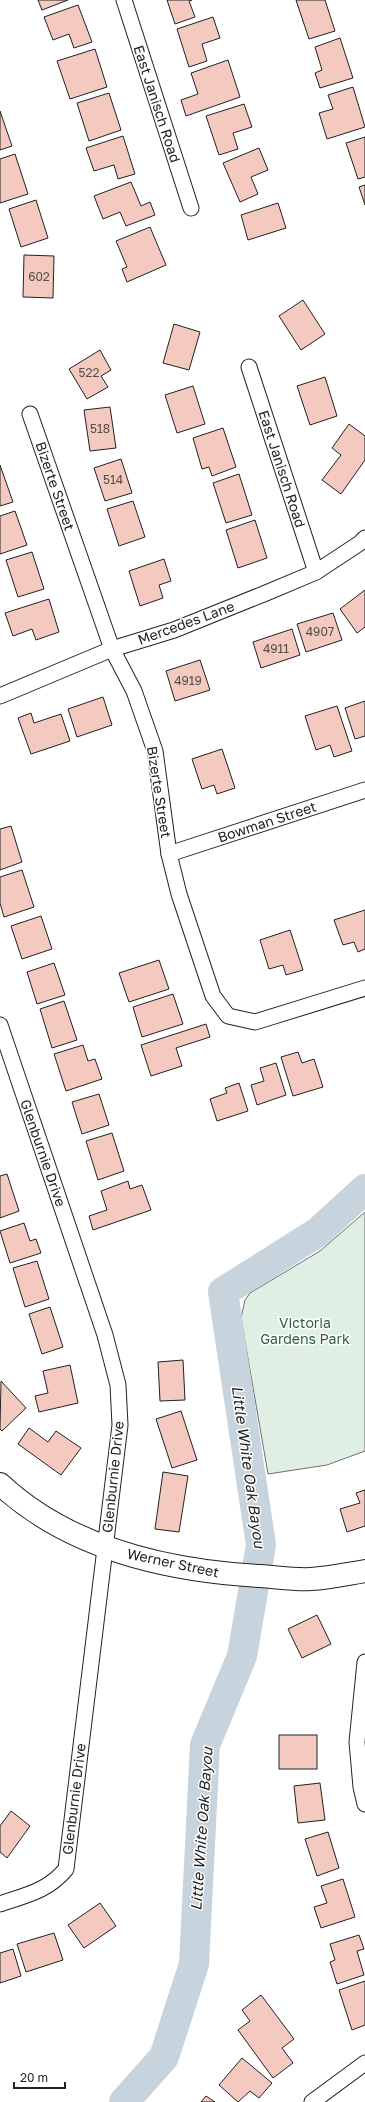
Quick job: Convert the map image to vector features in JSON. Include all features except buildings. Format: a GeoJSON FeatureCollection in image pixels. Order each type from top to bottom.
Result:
{"type":"FeatureCollection","features":[{"type":"Feature","properties":{"kind":"street","name":"East Janisch Road"},"geometry":{"type":"LineString","coordinates":[[124,0],[191,208]]}},
{"type":"Feature","properties":{"kind":"street","name":"East Janisch Road"},"geometry":{"type":"LineString","coordinates":[[249,367],[316,572]]}},
{"type":"Feature","properties":{"kind":"street","name":"Bizerte Street"},"geometry":{"type":"LineString","coordinates":[[30,414],[112,649],[134,691],[155,751],[168,854],[179,894],[213,996],[228,1016],[255,1022],[365,988]]}},
{"type":"Feature","properties":{"kind":"street","name":"Mercedes Lane"},"geometry":{"type":"LineString","coordinates":[[0,696],[112,649],[174,630],[316,572],[360,543],[365,538]]}},
{"type":"Feature","properties":{"kind":"street","name":"Bowman Street"},"geometry":{"type":"LineString","coordinates":[[168,854],[365,790]]}},
{"type":"Feature","properties":{"kind":"street","name":"Glenburnie Drive"},"geometry":{"type":"LineString","coordinates":[[0,1025],[105,1335],[118,1385],[120,1425],[66,1869],[57,1880],[47,1887],[0,1904]]}},
{"type":"Feature","properties":{"kind":"street","name":"Werner Street"},"geometry":{"type":"LineString","coordinates":[[0,1484],[10,1493],[57,1525],[105,1547],[142,1560],[230,1575],[287,1578],[310,1579],[365,1571]]}},
{"type":"Feature","properties":{"kind":"street"},"geometry":{"type":"LineString","coordinates":[[365,1662],[357,1742],[361,1786],[365,1804]]}},
{"type":"Feature","properties":{"kind":"street"},"geometry":{"type":"LineString","coordinates":[[312,2102],[365,2063]]}},
{"type":"Feature","properties":{"kind":"green space","name":"Victoria Gardens Park"},"geometry":{"type":"Polygon","coordinates":[[[365,1212],[365,1451],[327,1465],[268,1474],[241,1318],[245,1300],[250,1293],[320,1251],[365,1212]]]}},
{"type":"Feature","properties":{"kind":"waterway","name":"Little White Oak Bayou"},"geometry":{"type":"LineString","coordinates":[[124,2102],[164,2057],[194,1964],[205,1745],[242,1656],[261,1545],[223,1292],[318,1232],[365,1189]]}}]}
